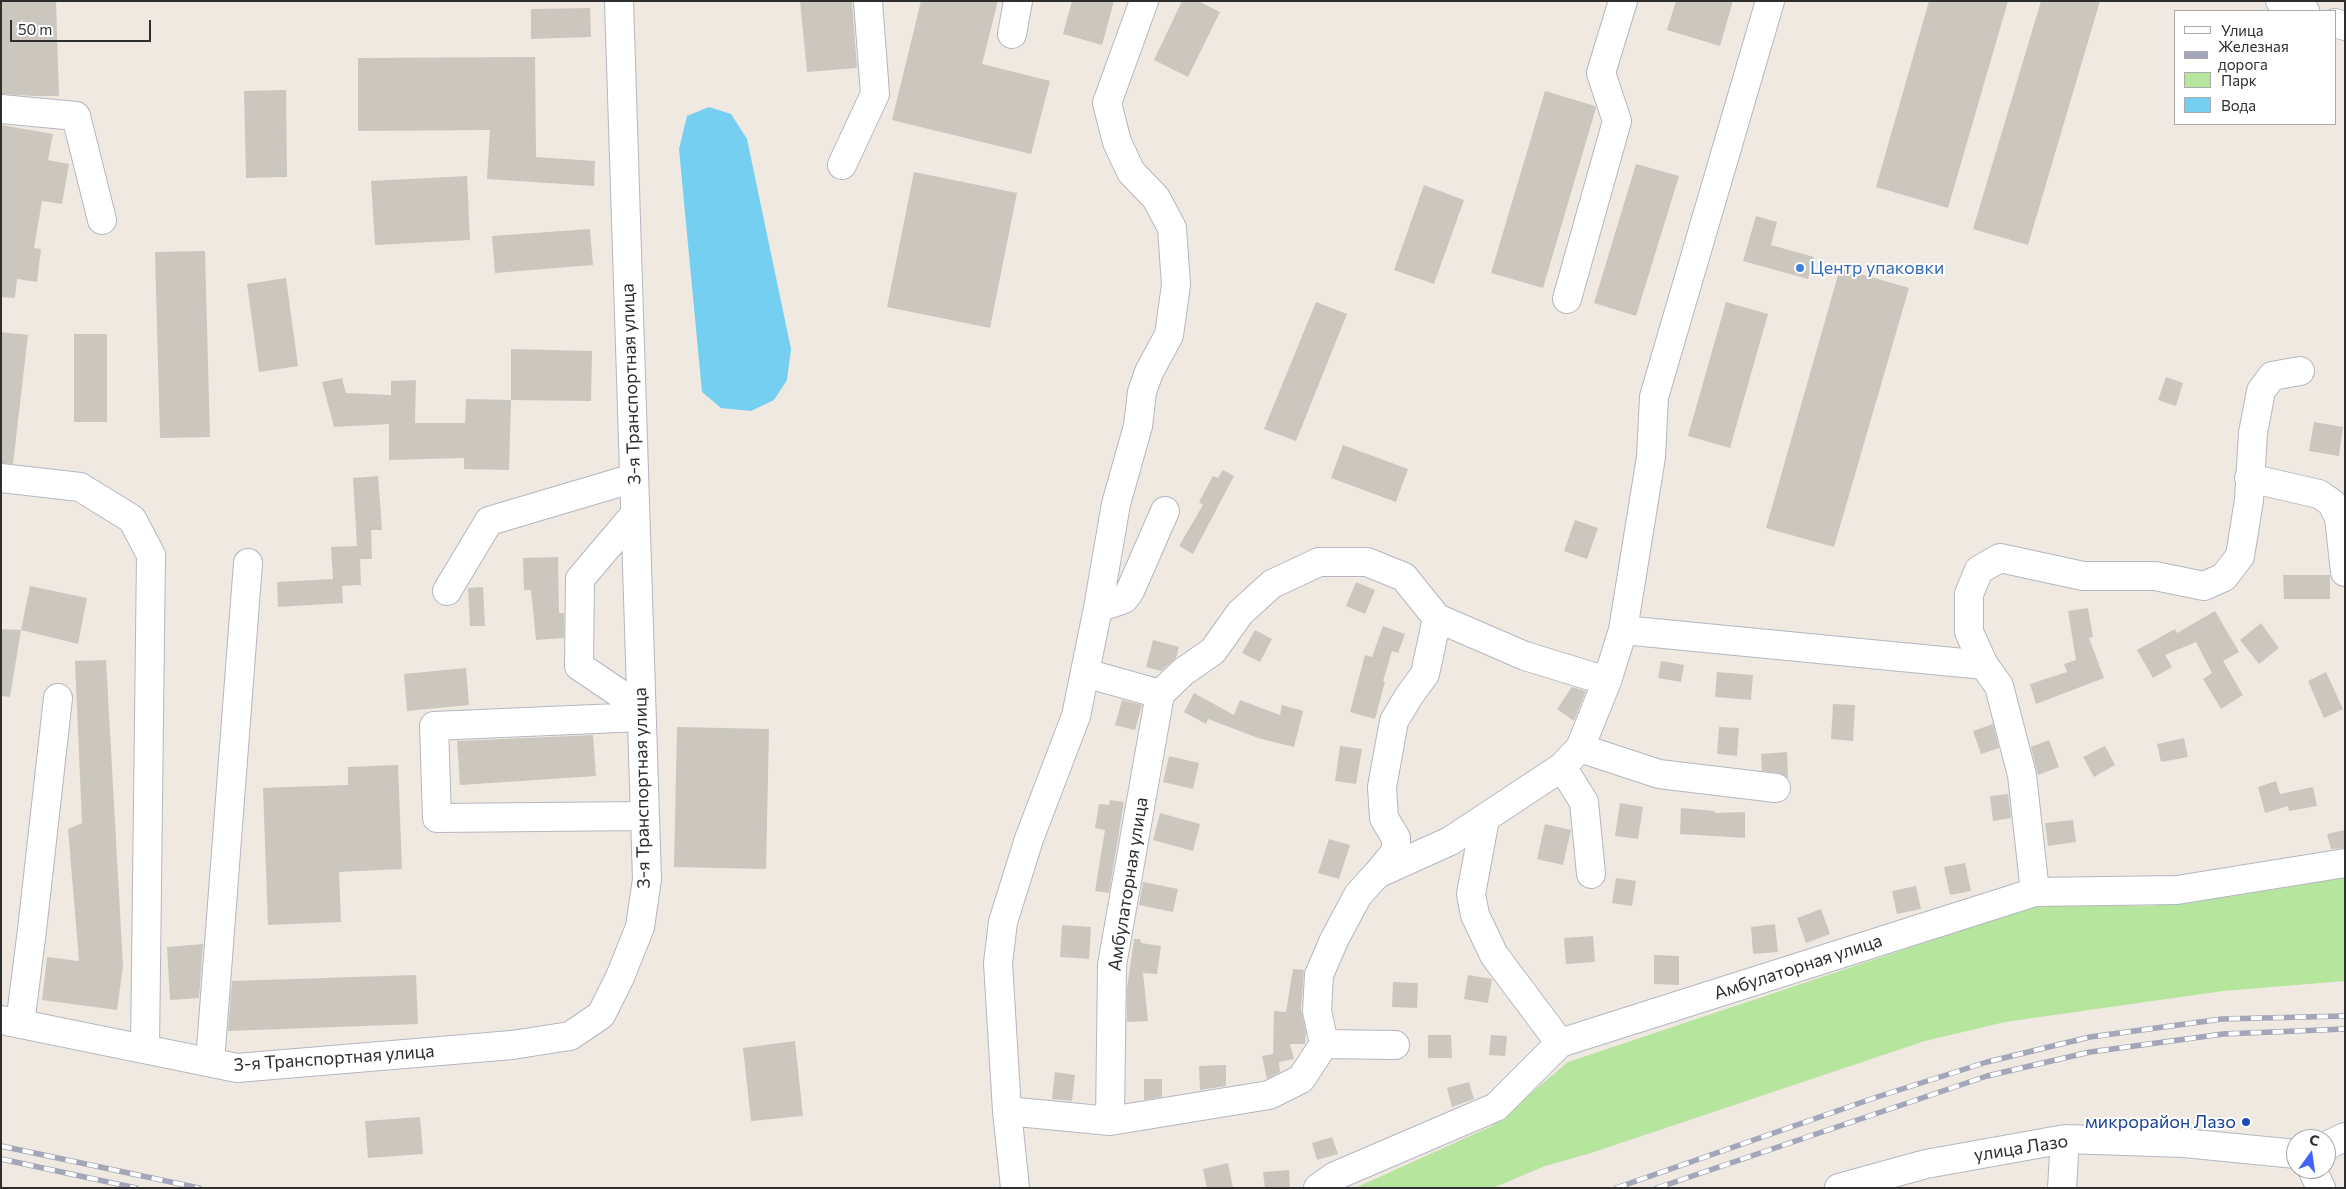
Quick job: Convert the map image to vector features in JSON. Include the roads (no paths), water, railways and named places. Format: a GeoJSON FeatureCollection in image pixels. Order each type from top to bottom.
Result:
{"type":"FeatureCollection","features":[{"type":"Feature","properties":{"kind":"street","name":"3-я Транспортная улица"},"geometry":{"type":"LineString","coordinates":[[11,1022],[237,1068],[512,1045],[570,1036],[601,1015],[620,977],[640,926],[646,879],[619,1]]}},
{"type":"Feature","properties":{"kind":"street"},"geometry":{"type":"LineString","coordinates":[[842,165],[875,94],[868,1]]}},
{"type":"Feature","properties":{"kind":"street"},"geometry":{"type":"LineString","coordinates":[[1012,34],[1018,1]]}},
{"type":"Feature","properties":{"kind":"street"},"geometry":{"type":"LineString","coordinates":[[1015,1188],[998,963],[1003,922],[1030,839],[1076,716],[1098,608],[1116,504],[1138,426],[1142,392],[1149,372],[1169,334],[1176,285],[1172,228],[1156,198],[1131,172],[1117,142],[1107,103],[1144,1]]}},
{"type":"Feature","properties":{"kind":"street"},"geometry":{"type":"LineString","coordinates":[[1567,299],[1617,121],[1601,73],[1623,1]]}},
{"type":"Feature","properties":{"kind":"street"},"geometry":{"type":"LineString","coordinates":[[1377,874],[1450,841],[1562,767],[1580,748],[1607,681],[1624,630],[1651,457],[1654,397],[1770,1]]}},
{"type":"Feature","properties":{"kind":"street"},"geometry":{"type":"LineString","coordinates":[[2280,1],[2303,10]]}},
{"type":"Feature","properties":{"kind":"street"},"geometry":{"type":"LineString","coordinates":[[1,109],[76,116],[102,220]]}},
{"type":"Feature","properties":{"kind":"street"},"geometry":{"type":"LineString","coordinates":[[2035,892],[2022,775],[1999,686],[1984,665],[1969,632],[1969,594],[1979,570],[2000,558],[2083,576],[2155,576],[2204,586],[2224,577],[2240,556],[2250,500],[2249,478],[2261,390],[2272,376],[2300,371]]}},
{"type":"Feature","properties":{"kind":"street"},"geometry":{"type":"LineString","coordinates":[[1,478],[80,487],[132,519],[151,555],[145,1049]]}},
{"type":"Feature","properties":{"kind":"street"},"geometry":{"type":"LineString","coordinates":[[447,591],[489,521],[634,478]]}},
{"type":"Feature","properties":{"kind":"street"},"geometry":{"type":"LineString","coordinates":[[2249,478],[2319,494],[2332,503],[2339,518],[2345,572]]}},
{"type":"Feature","properties":{"kind":"street"},"geometry":{"type":"LineString","coordinates":[[1098,608],[1124,599],[1130,591],[1165,511]]}},
{"type":"Feature","properties":{"kind":"street"},"geometry":{"type":"LineString","coordinates":[[635,514],[580,579],[579,666],[641,712]]}},
{"type":"Feature","properties":{"kind":"street"},"geometry":{"type":"LineString","coordinates":[[1085,674],[1160,694],[1183,672],[1213,651],[1240,613],[1272,584],[1319,562],[1367,562],[1404,577],[1437,618],[1525,656],[1607,681]]}},
{"type":"Feature","properties":{"kind":"street"},"geometry":{"type":"LineString","coordinates":[[210,1062],[248,563]]}},
{"type":"Feature","properties":{"kind":"street"},"geometry":{"type":"LineString","coordinates":[[1008,1111],[1110,1121],[1269,1095],[1301,1079],[1324,1044],[1317,1010],[1319,975],[1334,940],[1358,895],[1396,851],[1396,838],[1384,818],[1382,787],[1394,721],[1408,696],[1425,674],[1437,618]]}},
{"type":"Feature","properties":{"kind":"street"},"geometry":{"type":"LineString","coordinates":[[1624,630],[1984,665]]}},
{"type":"Feature","properties":{"kind":"street","name":"Амбулаторная улица"},"geometry":{"type":"LineString","coordinates":[[1110,1121],[1112,965],[1160,694]]}},
{"type":"Feature","properties":{"kind":"street"},"geometry":{"type":"LineString","coordinates":[[11,1022],[58,698]]}},
{"type":"Feature","properties":{"kind":"street"},"geometry":{"type":"LineString","coordinates":[[641,712],[434,726],[437,818],[645,816]]}},
{"type":"Feature","properties":{"kind":"street"},"geometry":{"type":"LineString","coordinates":[[1580,748],[1659,774],[1776,788]]}},
{"type":"Feature","properties":{"kind":"street"},"geometry":{"type":"LineString","coordinates":[[1562,767],[1584,802],[1590,874]]}},
{"type":"Feature","properties":{"kind":"street"},"geometry":{"type":"LineString","coordinates":[[1485,819],[1471,894],[1476,915],[1494,955],[1560,1043]]}},
{"type":"Feature","properties":{"kind":"street","name":"Амбулаторная улица"},"geometry":{"type":"LineString","coordinates":[[1318,1188],[1335,1176],[1496,1107],[1560,1043],[2035,892],[2177,890],[2345,864]]}},
{"type":"Feature","properties":{"kind":"street"},"geometry":{"type":"LineString","coordinates":[[1324,1044],[1395,1045]]}},
{"type":"Feature","properties":{"kind":"street"},"geometry":{"type":"LineString","coordinates":[[2062,1188],[2065,1139]]}},
{"type":"Feature","properties":{"kind":"street","name":"улица Лазо"},"geometry":{"type":"LineString","coordinates":[[1839,1188],[1926,1164],[2065,1139],[2184,1143],[2286,1153]]}},
{"type":"Feature","properties":{"kind":"water"},"geometry":{"type":"Polygon","coordinates":[[[709,107],[731,114],[747,139],[791,349],[787,380],[774,400],[751,411],[721,408],[702,392],[679,149],[687,116],[709,107]]]}},
{"type":"Feature","properties":{"kind":"railway"},"geometry":{"type":"LineString","coordinates":[[1616,1188],[1877,1097],[1987,1062],[2090,1037],[2222,1019],[2345,1016]]}},
{"type":"Feature","properties":{"kind":"railway"},"geometry":{"type":"LineString","coordinates":[[1657,1188],[1987,1076],[2090,1052],[2223,1034],[2345,1029]]}},
{"type":"Feature","properties":{"kind":"railway"},"geometry":{"type":"LineString","coordinates":[[1,1146],[199,1188]]}},
{"type":"Feature","properties":{"kind":"railway"},"geometry":{"type":"LineString","coordinates":[[1,1159],[136,1188]]}},
{"type":"Feature","properties":{"kind":"place","name":"Центр упаковки"},"geometry":{"type":"Point","coordinates":[1800,268]}},
{"type":"Feature","properties":{"kind":"place","name":"микрорайон Лазо"},"geometry":{"type":"Point","coordinates":[2246,1122]}}]}
